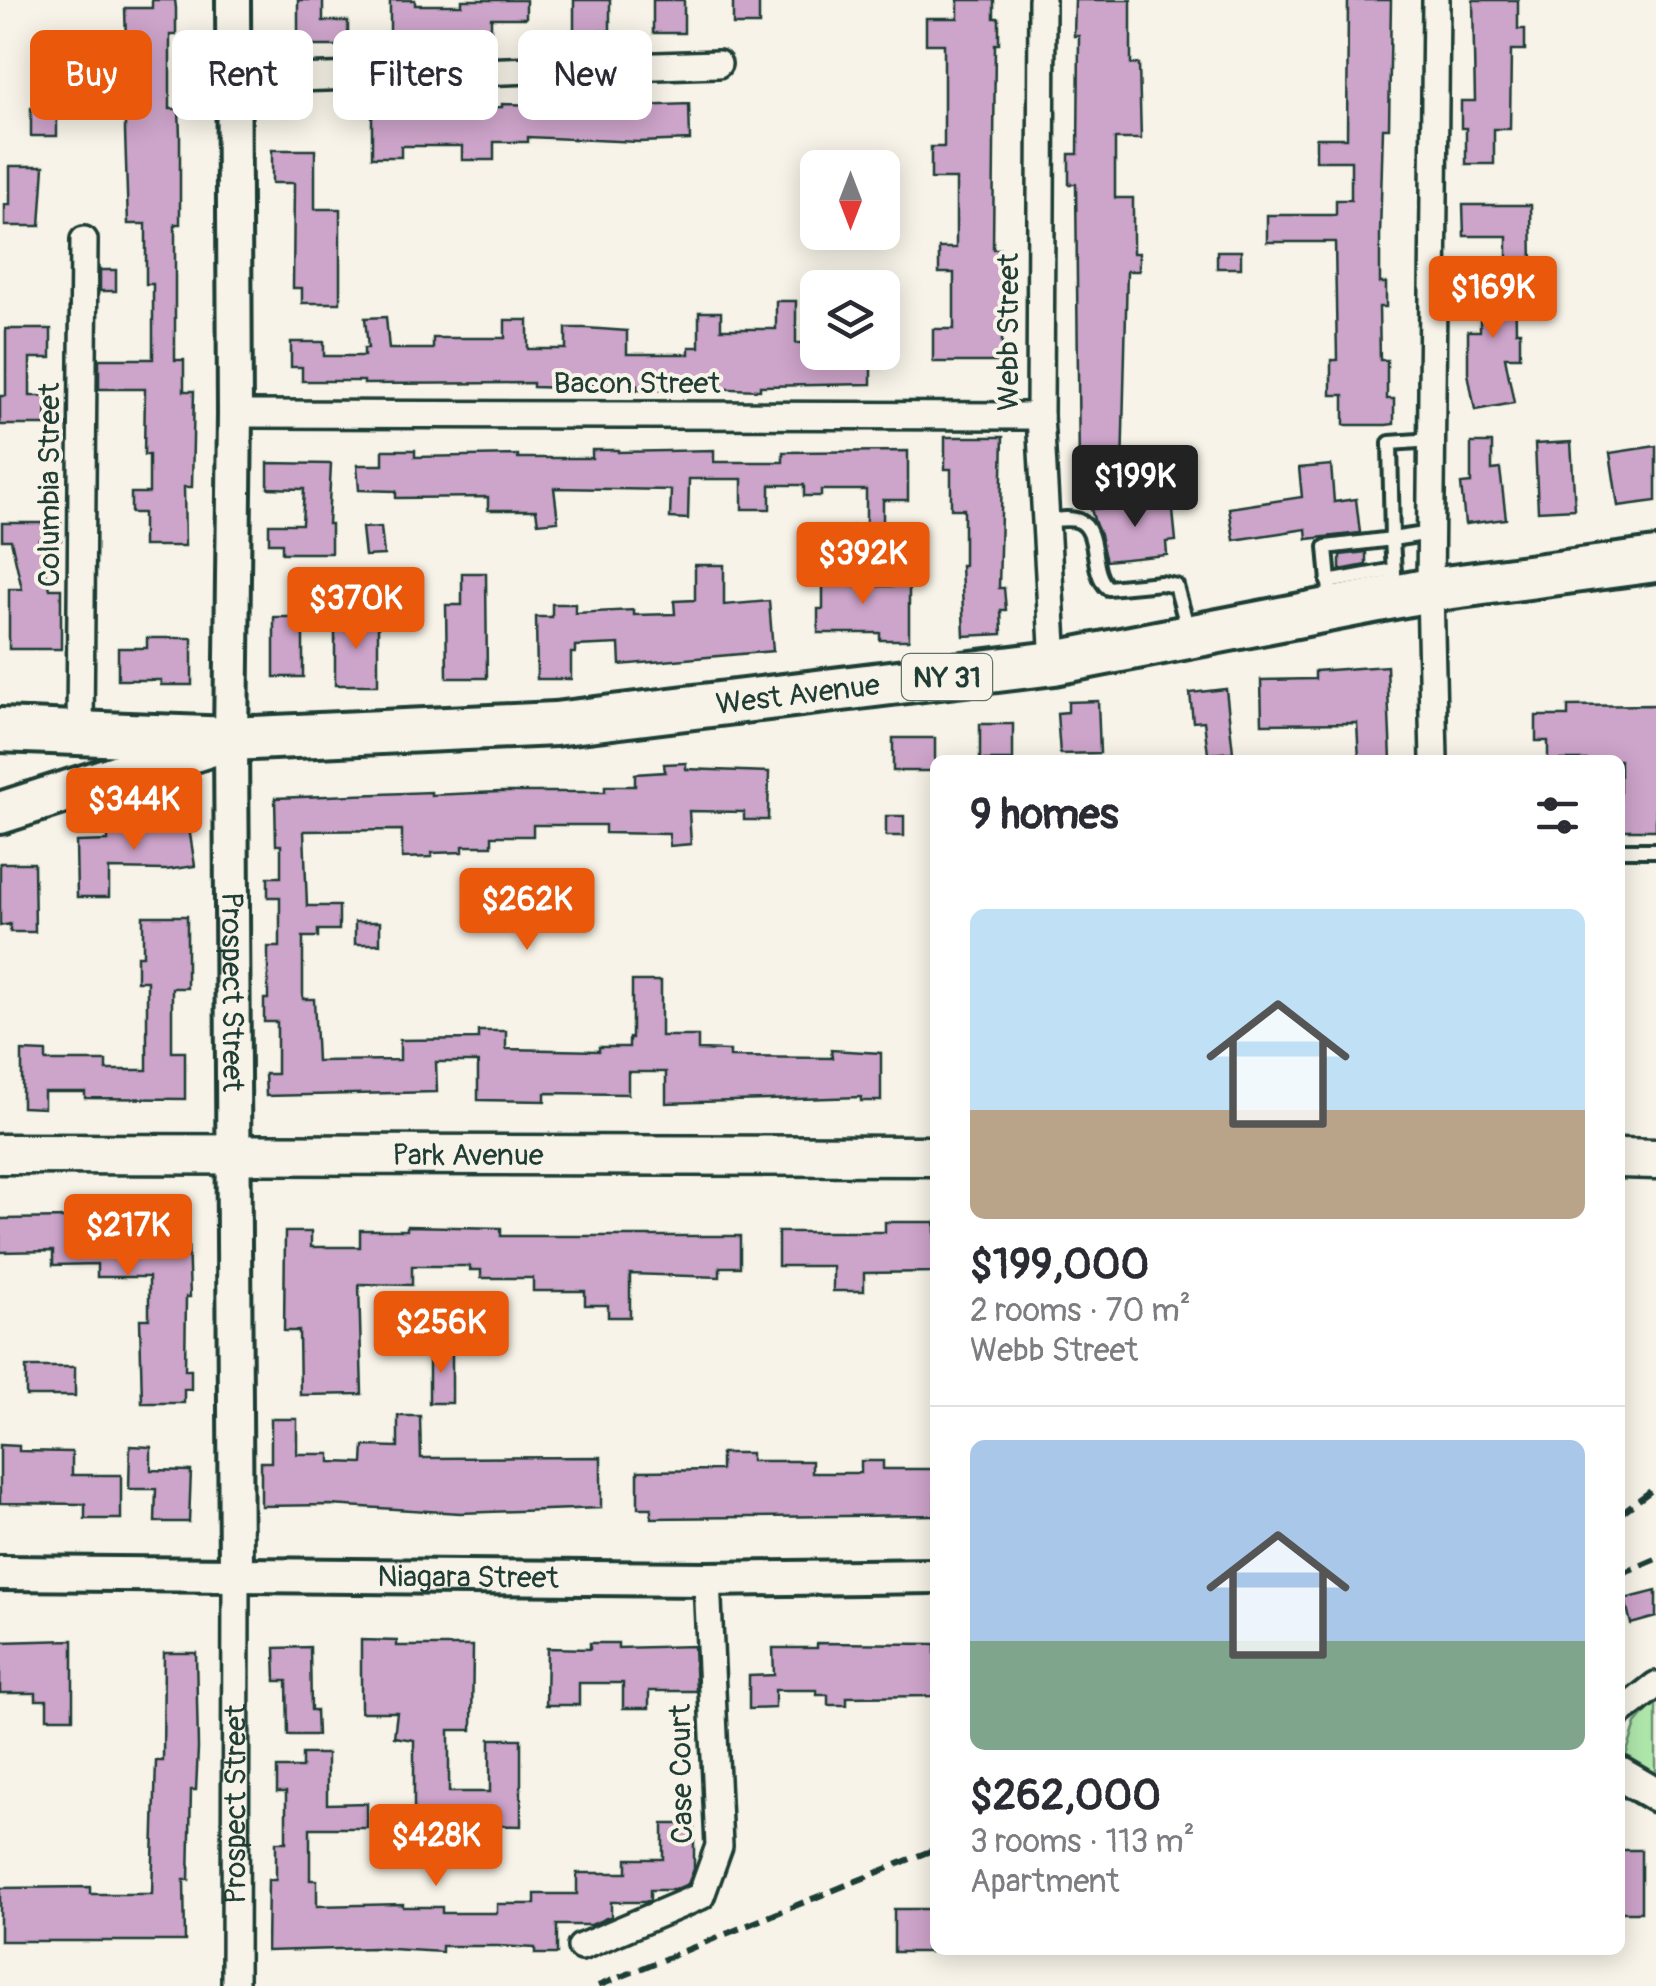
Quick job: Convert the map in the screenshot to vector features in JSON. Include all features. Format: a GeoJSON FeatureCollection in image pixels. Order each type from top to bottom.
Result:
{"type":"FeatureCollection","features":[{"type":"Feature","properties":{"kind":"highway","name":"West Avenue"},"geometry":{"type":"LineString","coordinates":[[230,739],[555,724],[1054,664],[1190,637],[1330,596],[1656,560]]}},
{"type":"Feature","properties":{"kind":"highway","name":"NY 31"},"geometry":{"type":"LineString","coordinates":[[0,730],[230,739]]}},
{"type":"Feature","properties":{"kind":"main road","name":"West Avenue"},"geometry":{"type":"LineString","coordinates":[[0,814],[230,739]]}},
{"type":"Feature","properties":{"kind":"main road","name":"Park Avenue"},"geometry":{"type":"LineString","coordinates":[[0,1154],[930,1156]]}},
{"type":"Feature","properties":{"kind":"main road"},"geometry":{"type":"LineString","coordinates":[[1625,1158],[1656,1159]]}},
{"type":"Feature","properties":{"kind":"street","name":"Prospect Street"},"geometry":{"type":"LineString","coordinates":[[233,0],[233,30]]}},
{"type":"Feature","properties":{"kind":"street","name":"Webb Street"},"geometry":{"type":"LineString","coordinates":[[1042,0],[1040,416],[1054,664]]}},
{"type":"Feature","properties":{"kind":"street"},"geometry":{"type":"LineString","coordinates":[[1433,755],[1406,586],[1431,534],[1436,0]]}},
{"type":"Feature","properties":{"kind":"street"},"geometry":{"type":"LineString","coordinates":[[313,77],[718,64]]}},
{"type":"Feature","properties":{"kind":"street","name":"Prospect Street"},"geometry":{"type":"LineString","coordinates":[[232,120],[235,414],[230,739],[235,1153],[235,1986]]}},
{"type":"Feature","properties":{"kind":"street","name":"Columbia Street"},"geometry":{"type":"LineString","coordinates":[[80,731],[84,240]]}},
{"type":"Feature","properties":{"kind":"street","name":"Bacon Street"},"geometry":{"type":"LineString","coordinates":[[235,414],[1040,416]]}},
{"type":"Feature","properties":{"kind":"street","name":"Niagara Street"},"geometry":{"type":"LineString","coordinates":[[0,1573],[707,1579],[930,1576]]}},
{"type":"Feature","properties":{"kind":"street","name":"Case Court"},"geometry":{"type":"LineString","coordinates":[[581,1946],[701,1896],[719,1846],[707,1579]]}},
{"type":"Feature","properties":{"kind":"street"},"geometry":{"type":"LineString","coordinates":[[1625,1709],[1656,1684]]}},
{"type":"Feature","properties":{"kind":"street"},"geometry":{"type":"LineString","coordinates":[[1625,1777],[1656,1795]]}},
{"type":"Feature","properties":{"kind":"lane"},"geometry":{"type":"LineString","coordinates":[[1406,586],[1392,539],[1390,443],[1432,440]]}},
{"type":"Feature","properties":{"kind":"lane"},"geometry":{"type":"LineString","coordinates":[[1045,520],[1083,522],[1101,582],[1116,588],[1161,583],[1176,586],[1190,637]]}},
{"type":"Feature","properties":{"kind":"lane"},"geometry":{"type":"LineString","coordinates":[[1330,596],[1326,548],[1431,534]]}},
{"type":"Feature","properties":{"kind":"lane"},"geometry":{"type":"LineString","coordinates":[[1625,850],[1656,850]]}},
{"type":"Feature","properties":{"kind":"green space"},"geometry":{"type":"Polygon","coordinates":[[[1656,1701],[1656,1773],[1626,1755],[1636,1724],[1656,1701]]]}},
{"type":"Feature","properties":{"kind":"building"},"geometry":{"type":"Polygon","coordinates":[[[152,0],[175,0],[176,30],[170,35],[170,109],[172,120],[179,120],[180,224],[175,224],[175,360],[184,360],[184,391],[194,391],[192,487],[184,487],[185,546],[143,546],[143,513],[131,513],[131,493],[149,493],[149,455],[144,455],[145,389],[99,389],[99,359],[153,359],[153,284],[146,284],[146,224],[128,224],[125,131],[125,120],[152,120],[152,30],[126,30],[125,8],[152,8],[152,0]]]}},
{"type":"Feature","properties":{"kind":"building"},"geometry":{"type":"Polygon","coordinates":[[[298,0],[323,0],[323,21],[348,21],[348,30],[333,30],[333,46],[313,46],[313,30],[298,30],[298,0]]]}},
{"type":"Feature","properties":{"kind":"building"},"geometry":{"type":"Polygon","coordinates":[[[390,0],[415,0],[415,5],[462,5],[462,0],[526,0],[526,18],[491,18],[491,30],[390,30],[390,0]]]}},
{"type":"Feature","properties":{"kind":"building"},"geometry":{"type":"Polygon","coordinates":[[[574,0],[610,0],[610,30],[574,30],[574,0]]]}},
{"type":"Feature","properties":{"kind":"building"},"geometry":{"type":"Polygon","coordinates":[[[653,0],[684,0],[684,33],[653,33],[653,0]]]}},
{"type":"Feature","properties":{"kind":"building"},"geometry":{"type":"Polygon","coordinates":[[[733,0],[759,0],[759,25],[733,25],[733,0]]]}},
{"type":"Feature","properties":{"kind":"building"},"geometry":{"type":"Polygon","coordinates":[[[958,0],[994,0],[994,18],[999,18],[999,44],[995,44],[993,249],[1002,249],[1002,362],[933,362],[933,329],[954,329],[954,273],[939,273],[939,248],[956,248],[956,179],[931,179],[931,147],[944,147],[944,44],[926,44],[926,18],[958,18],[958,0]]]}},
{"type":"Feature","properties":{"kind":"building"},"geometry":{"type":"Polygon","coordinates":[[[1075,0],[1131,0],[1131,64],[1139,64],[1141,139],[1115,139],[1115,198],[1133,198],[1133,253],[1139,253],[1139,271],[1127,271],[1122,472],[1079,472],[1076,184],[1069,184],[1069,154],[1078,154],[1079,36],[1074,36],[1075,0]]]}},
{"type":"Feature","properties":{"kind":"building"},"geometry":{"type":"Polygon","coordinates":[[[1348,0],[1391,0],[1389,128],[1383,128],[1380,235],[1380,283],[1386,283],[1386,307],[1379,307],[1380,360],[1387,360],[1387,399],[1394,399],[1394,424],[1386,425],[1344,425],[1344,395],[1331,395],[1331,360],[1337,360],[1335,242],[1267,242],[1267,215],[1336,215],[1336,200],[1351,200],[1351,161],[1316,161],[1316,138],[1347,138],[1348,0]]]}},
{"type":"Feature","properties":{"kind":"building"},"geometry":{"type":"Polygon","coordinates":[[[1473,0],[1518,0],[1518,29],[1525,29],[1525,50],[1511,50],[1510,129],[1494,129],[1494,164],[1466,164],[1466,128],[1461,128],[1461,101],[1475,101],[1473,0]]]}},
{"type":"Feature","properties":{"kind":"building"},"geometry":{"type":"Polygon","coordinates":[[[518,104],[518,120],[652,120],[652,105],[689,104],[690,140],[528,137],[528,142],[494,142],[494,160],[462,160],[462,146],[401,146],[401,157],[372,157],[372,120],[498,120],[498,107],[518,104]]]}},
{"type":"Feature","properties":{"kind":"building"},"geometry":{"type":"Polygon","coordinates":[[[31,120],[57,120],[57,136],[31,136],[31,120]]]}},
{"type":"Feature","properties":{"kind":"building"},"geometry":{"type":"Polygon","coordinates":[[[272,150],[315,150],[315,209],[340,209],[340,303],[302,303],[302,288],[293,288],[294,183],[272,183],[272,150]]]}},
{"type":"Feature","properties":{"kind":"building"},"geometry":{"type":"Polygon","coordinates":[[[10,166],[44,166],[40,226],[5,226],[5,205],[10,205],[10,166]]]}},
{"type":"Feature","properties":{"kind":"building"},"geometry":{"type":"Polygon","coordinates":[[[1463,205],[1531,205],[1532,269],[1507,269],[1507,236],[1464,236],[1463,205]]]}},
{"type":"Feature","properties":{"kind":"building"},"geometry":{"type":"Polygon","coordinates":[[[1217,251],[1241,251],[1241,268],[1217,268],[1217,251]]]}},
{"type":"Feature","properties":{"kind":"building"},"geometry":{"type":"Polygon","coordinates":[[[100,270],[116,270],[116,291],[100,291],[100,270]]]}},
{"type":"Feature","properties":{"kind":"building"},"geometry":{"type":"Polygon","coordinates":[[[1515,276],[1520,357],[1505,357],[1514,403],[1475,410],[1468,373],[1468,331],[1480,331],[1480,297],[1466,297],[1466,277],[1515,276]]]}},
{"type":"Feature","properties":{"kind":"building"},"geometry":{"type":"Polygon","coordinates":[[[776,301],[796,301],[800,370],[871,370],[871,384],[760,386],[760,390],[637,390],[637,385],[566,388],[533,387],[533,383],[364,384],[302,381],[302,367],[291,367],[291,342],[324,342],[324,356],[364,356],[364,348],[368,348],[365,318],[386,317],[389,349],[433,349],[433,338],[505,338],[505,320],[528,320],[528,349],[566,349],[566,328],[627,331],[627,354],[689,354],[689,347],[699,347],[699,312],[721,312],[721,329],[776,329],[776,301]]]}},
{"type":"Feature","properties":{"kind":"building"},"geometry":{"type":"Polygon","coordinates":[[[6,329],[51,329],[51,358],[30,358],[30,396],[46,396],[46,425],[0,425],[0,396],[6,396],[6,329]]]}},
{"type":"Feature","properties":{"kind":"building"},"geometry":{"type":"Polygon","coordinates":[[[945,437],[1003,437],[999,588],[1004,588],[1006,610],[1001,610],[1002,634],[964,636],[964,509],[951,509],[951,469],[945,469],[945,437]]]}},
{"type":"Feature","properties":{"kind":"building"},"geometry":{"type":"Polygon","coordinates":[[[1571,442],[1575,509],[1538,511],[1535,444],[1571,442]]]}},
{"type":"Feature","properties":{"kind":"building"},"geometry":{"type":"Polygon","coordinates":[[[1471,443],[1492,443],[1492,470],[1500,469],[1506,519],[1465,524],[1461,484],[1471,483],[1471,443]]]}},
{"type":"Feature","properties":{"kind":"building"},"geometry":{"type":"Polygon","coordinates":[[[1656,446],[1656,501],[1618,506],[1610,453],[1656,446]]]}},
{"type":"Feature","properties":{"kind":"building"},"geometry":{"type":"Polygon","coordinates":[[[383,450],[415,450],[415,457],[592,458],[592,450],[714,450],[714,462],[783,462],[783,452],[908,451],[908,500],[883,500],[883,548],[852,548],[852,526],[866,526],[866,490],[821,490],[821,496],[804,496],[804,485],[770,485],[770,509],[742,509],[742,479],[689,479],[688,519],[670,518],[671,490],[554,488],[558,521],[538,523],[536,510],[488,510],[488,497],[396,498],[396,491],[359,490],[357,465],[383,465],[383,450]]]}},
{"type":"Feature","properties":{"kind":"building"},"geometry":{"type":"Polygon","coordinates":[[[268,463],[331,464],[331,553],[282,553],[282,543],[269,543],[269,524],[302,524],[304,489],[268,488],[268,463]]]}},
{"type":"Feature","properties":{"kind":"building"},"geometry":{"type":"Polygon","coordinates":[[[1331,465],[1334,502],[1356,499],[1360,533],[1307,539],[1306,529],[1234,540],[1229,508],[1302,497],[1299,468],[1331,465]]]}},
{"type":"Feature","properties":{"kind":"building"},"geometry":{"type":"Polygon","coordinates":[[[1172,501],[1176,541],[1166,542],[1167,555],[1106,561],[1091,509],[1172,501]]]}},
{"type":"Feature","properties":{"kind":"building"},"geometry":{"type":"Polygon","coordinates":[[[2,523],[61,523],[61,540],[39,540],[50,589],[61,589],[61,649],[9,649],[9,589],[22,589],[11,540],[2,540],[2,523]]]}},
{"type":"Feature","properties":{"kind":"building"},"geometry":{"type":"Polygon","coordinates":[[[381,527],[384,555],[365,556],[362,528],[381,527]]]}},
{"type":"Feature","properties":{"kind":"building"},"geometry":{"type":"Polygon","coordinates":[[[1366,552],[1366,565],[1340,570],[1340,555],[1366,552]]]}},
{"type":"Feature","properties":{"kind":"building"},"geometry":{"type":"Polygon","coordinates":[[[695,565],[724,565],[724,605],[769,601],[773,651],[620,665],[619,644],[575,646],[575,653],[571,653],[571,679],[537,679],[536,617],[552,617],[552,604],[575,604],[575,613],[634,610],[634,615],[675,614],[674,601],[695,600],[695,565]]]}},
{"type":"Feature","properties":{"kind":"building"},"geometry":{"type":"Polygon","coordinates":[[[853,568],[853,586],[909,586],[909,640],[880,640],[880,633],[818,633],[818,609],[823,609],[823,569],[853,568]]]}},
{"type":"Feature","properties":{"kind":"building"},"geometry":{"type":"Polygon","coordinates":[[[462,573],[486,573],[487,678],[447,678],[446,605],[462,605],[462,573]]]}},
{"type":"Feature","properties":{"kind":"building"},"geometry":{"type":"Polygon","coordinates":[[[274,617],[303,617],[303,677],[274,677],[274,617]]]}},
{"type":"Feature","properties":{"kind":"building"},"geometry":{"type":"Polygon","coordinates":[[[335,619],[378,619],[378,685],[335,685],[335,619]]]}},
{"type":"Feature","properties":{"kind":"building"},"geometry":{"type":"Polygon","coordinates":[[[147,638],[192,638],[192,685],[118,680],[118,648],[147,648],[147,638]]]}},
{"type":"Feature","properties":{"kind":"building"},"geometry":{"type":"Polygon","coordinates":[[[1387,666],[1391,755],[1359,755],[1357,723],[1262,724],[1261,680],[1315,679],[1315,671],[1387,666]]]}},
{"type":"Feature","properties":{"kind":"building"},"geometry":{"type":"Polygon","coordinates":[[[1226,689],[1233,752],[1208,754],[1204,721],[1193,722],[1190,693],[1226,689]]]}},
{"type":"Feature","properties":{"kind":"building"},"geometry":{"type":"Polygon","coordinates":[[[1098,701],[1100,753],[1060,754],[1057,713],[1068,712],[1068,702],[1098,701]]]}},
{"type":"Feature","properties":{"kind":"building"},"geometry":{"type":"Polygon","coordinates":[[[1656,705],[1656,830],[1625,830],[1625,755],[1548,755],[1548,741],[1536,741],[1536,716],[1568,716],[1568,706],[1656,705]]]}},
{"type":"Feature","properties":{"kind":"building"},"geometry":{"type":"Polygon","coordinates":[[[980,724],[1013,724],[1013,755],[980,755],[980,724]]]}},
{"type":"Feature","properties":{"kind":"building"},"geometry":{"type":"Polygon","coordinates":[[[893,738],[935,738],[930,771],[893,771],[893,738]]]}},
{"type":"Feature","properties":{"kind":"building"},"geometry":{"type":"Polygon","coordinates":[[[686,763],[686,769],[769,772],[768,820],[744,820],[744,812],[689,811],[691,844],[670,846],[669,834],[605,833],[605,825],[533,825],[533,836],[492,836],[492,846],[463,846],[463,852],[402,858],[402,830],[304,831],[307,906],[339,906],[339,930],[318,930],[318,937],[303,937],[303,999],[314,999],[317,1061],[400,1060],[400,1040],[478,1039],[478,1031],[506,1031],[506,1049],[599,1051],[599,1047],[629,1047],[632,981],[661,981],[661,1036],[698,1036],[698,1050],[730,1051],[730,1057],[832,1058],[831,1050],[881,1053],[881,1101],[861,1101],[861,1097],[666,1103],[666,1072],[628,1072],[628,1094],[545,1093],[545,1101],[478,1100],[478,1062],[436,1062],[437,1092],[266,1096],[265,1074],[277,1074],[277,1022],[264,1022],[268,947],[280,947],[280,897],[268,897],[268,877],[281,877],[275,798],[431,792],[605,792],[605,786],[635,786],[635,774],[665,772],[664,764],[686,763]]]}},
{"type":"Feature","properties":{"kind":"building"},"geometry":{"type":"Polygon","coordinates":[[[186,809],[195,866],[109,869],[109,897],[77,897],[76,842],[108,841],[108,830],[160,829],[158,813],[186,809]]]}},
{"type":"Feature","properties":{"kind":"building"},"geometry":{"type":"Polygon","coordinates":[[[886,816],[904,816],[904,836],[886,836],[886,816]]]}},
{"type":"Feature","properties":{"kind":"building"},"geometry":{"type":"Polygon","coordinates":[[[0,863],[34,863],[35,932],[10,932],[10,924],[0,926],[0,863]]]}},
{"type":"Feature","properties":{"kind":"building"},"geometry":{"type":"Polygon","coordinates":[[[143,916],[187,916],[187,988],[172,988],[172,1052],[185,1052],[185,1099],[85,1098],[85,1092],[44,1092],[44,1108],[22,1107],[22,1051],[46,1052],[46,1061],[106,1061],[106,1070],[147,1070],[147,981],[137,981],[137,956],[143,956],[143,916]]]}},
{"type":"Feature","properties":{"kind":"building"},"geometry":{"type":"Polygon","coordinates":[[[355,922],[380,922],[380,944],[355,944],[355,922]]]}},
{"type":"Feature","properties":{"kind":"building"},"geometry":{"type":"Polygon","coordinates":[[[146,1211],[187,1211],[190,1297],[186,1297],[185,1370],[191,1370],[191,1389],[184,1389],[184,1403],[142,1403],[140,1319],[149,1319],[149,1277],[97,1277],[97,1264],[53,1265],[53,1251],[0,1252],[0,1219],[146,1217],[146,1211]]]}},
{"type":"Feature","properties":{"kind":"building"},"geometry":{"type":"Polygon","coordinates":[[[885,1222],[930,1222],[930,1272],[864,1273],[864,1291],[833,1291],[833,1266],[778,1266],[778,1232],[885,1232],[885,1222]]]}},
{"type":"Feature","properties":{"kind":"building"},"geometry":{"type":"Polygon","coordinates":[[[407,1226],[501,1228],[501,1236],[740,1236],[740,1267],[720,1267],[720,1277],[630,1274],[630,1317],[608,1317],[608,1305],[585,1305],[585,1291],[533,1291],[533,1278],[481,1278],[481,1270],[470,1270],[470,1266],[412,1266],[412,1285],[359,1284],[362,1394],[300,1395],[299,1331],[284,1331],[285,1232],[311,1232],[311,1247],[360,1247],[360,1230],[407,1230],[407,1226]]]}},
{"type":"Feature","properties":{"kind":"building"},"geometry":{"type":"Polygon","coordinates":[[[429,1349],[452,1349],[452,1403],[429,1403],[429,1349]]]}},
{"type":"Feature","properties":{"kind":"building"},"geometry":{"type":"Polygon","coordinates":[[[26,1367],[75,1367],[75,1396],[26,1396],[26,1367]]]}},
{"type":"Feature","properties":{"kind":"building"},"geometry":{"type":"Polygon","coordinates":[[[398,1416],[420,1416],[421,1458],[601,1457],[601,1508],[460,1513],[330,1505],[261,1506],[261,1462],[271,1462],[271,1419],[297,1419],[297,1454],[330,1454],[330,1462],[363,1463],[364,1446],[398,1447],[398,1416]]]}},
{"type":"Feature","properties":{"kind":"building"},"geometry":{"type":"Polygon","coordinates":[[[0,1445],[19,1446],[19,1451],[72,1452],[72,1475],[121,1475],[121,1519],[85,1519],[85,1504],[0,1503],[0,1445]]]}},
{"type":"Feature","properties":{"kind":"building"},"geometry":{"type":"Polygon","coordinates":[[[130,1446],[151,1447],[151,1470],[191,1471],[189,1522],[155,1522],[156,1489],[129,1489],[130,1446]]]}},
{"type":"Feature","properties":{"kind":"building"},"geometry":{"type":"Polygon","coordinates":[[[721,1453],[751,1453],[751,1461],[812,1461],[812,1473],[861,1473],[861,1461],[883,1461],[883,1469],[930,1469],[930,1515],[651,1518],[651,1508],[638,1508],[638,1471],[721,1470],[721,1453]]]}},
{"type":"Feature","properties":{"kind":"building"},"geometry":{"type":"Polygon","coordinates":[[[1656,1591],[1656,1617],[1631,1624],[1625,1599],[1656,1591]]]}},
{"type":"Feature","properties":{"kind":"building"},"geometry":{"type":"Polygon","coordinates":[[[73,1640],[73,1718],[47,1718],[47,1700],[36,1700],[36,1693],[0,1693],[0,1642],[73,1640]]]}},
{"type":"Feature","properties":{"kind":"building"},"geometry":{"type":"Polygon","coordinates":[[[361,1640],[397,1641],[397,1646],[473,1646],[472,1730],[449,1730],[449,1792],[490,1792],[490,1739],[521,1739],[521,1826],[414,1824],[414,1740],[394,1737],[397,1712],[361,1712],[361,1640]]]}},
{"type":"Feature","properties":{"kind":"building"},"geometry":{"type":"Polygon","coordinates":[[[590,1643],[618,1643],[618,1648],[694,1646],[696,1691],[649,1691],[649,1708],[623,1708],[623,1683],[579,1683],[579,1705],[546,1705],[547,1648],[590,1649],[590,1643]]]}},
{"type":"Feature","properties":{"kind":"building"},"geometry":{"type":"Polygon","coordinates":[[[817,1643],[930,1644],[930,1696],[847,1697],[847,1705],[828,1705],[828,1695],[817,1695],[817,1690],[775,1690],[775,1708],[749,1709],[749,1676],[774,1675],[773,1648],[817,1648],[817,1643]]]}},
{"type":"Feature","properties":{"kind":"building"},"geometry":{"type":"Polygon","coordinates":[[[310,1647],[311,1710],[316,1710],[317,1735],[288,1735],[287,1681],[276,1681],[275,1648],[310,1647]]]}},
{"type":"Feature","properties":{"kind":"building"},"geometry":{"type":"Polygon","coordinates":[[[164,1653],[196,1653],[198,1748],[196,1790],[191,1790],[189,1880],[184,1880],[185,1941],[0,1941],[0,1888],[90,1887],[90,1894],[152,1894],[156,1761],[163,1761],[164,1653]]]}},
{"type":"Feature","properties":{"kind":"building"},"geometry":{"type":"Polygon","coordinates":[[[302,1754],[327,1754],[327,1804],[367,1803],[367,1828],[310,1828],[310,1880],[317,1880],[317,1906],[403,1904],[442,1907],[442,1913],[497,1913],[497,1904],[535,1904],[535,1894],[577,1894],[577,1873],[627,1873],[627,1859],[663,1859],[663,1824],[694,1824],[694,1869],[688,1884],[674,1890],[650,1890],[650,1900],[645,1902],[611,1902],[611,1916],[591,1925],[557,1925],[557,1954],[535,1954],[535,1948],[497,1946],[442,1946],[442,1952],[374,1948],[267,1951],[268,1880],[276,1880],[276,1842],[286,1842],[286,1792],[277,1792],[277,1768],[302,1768],[302,1754]]]}},
{"type":"Feature","properties":{"kind":"building"},"geometry":{"type":"Polygon","coordinates":[[[1625,1850],[1641,1850],[1641,1912],[1625,1912],[1625,1850]]]}},
{"type":"Feature","properties":{"kind":"building"},"geometry":{"type":"Polygon","coordinates":[[[894,1909],[930,1909],[930,1952],[894,1952],[894,1909]]]}},
{"type":"Feature","properties":{"kind":"railway"},"geometry":{"type":"LineString","coordinates":[[1625,1510],[1656,1487]]}},
{"type":"Feature","properties":{"kind":"railway"},"geometry":{"type":"LineString","coordinates":[[1625,1572],[1656,1559]]}},
{"type":"Feature","properties":{"kind":"railway"},"geometry":{"type":"LineString","coordinates":[[598,1986],[930,1851]]}}]}
